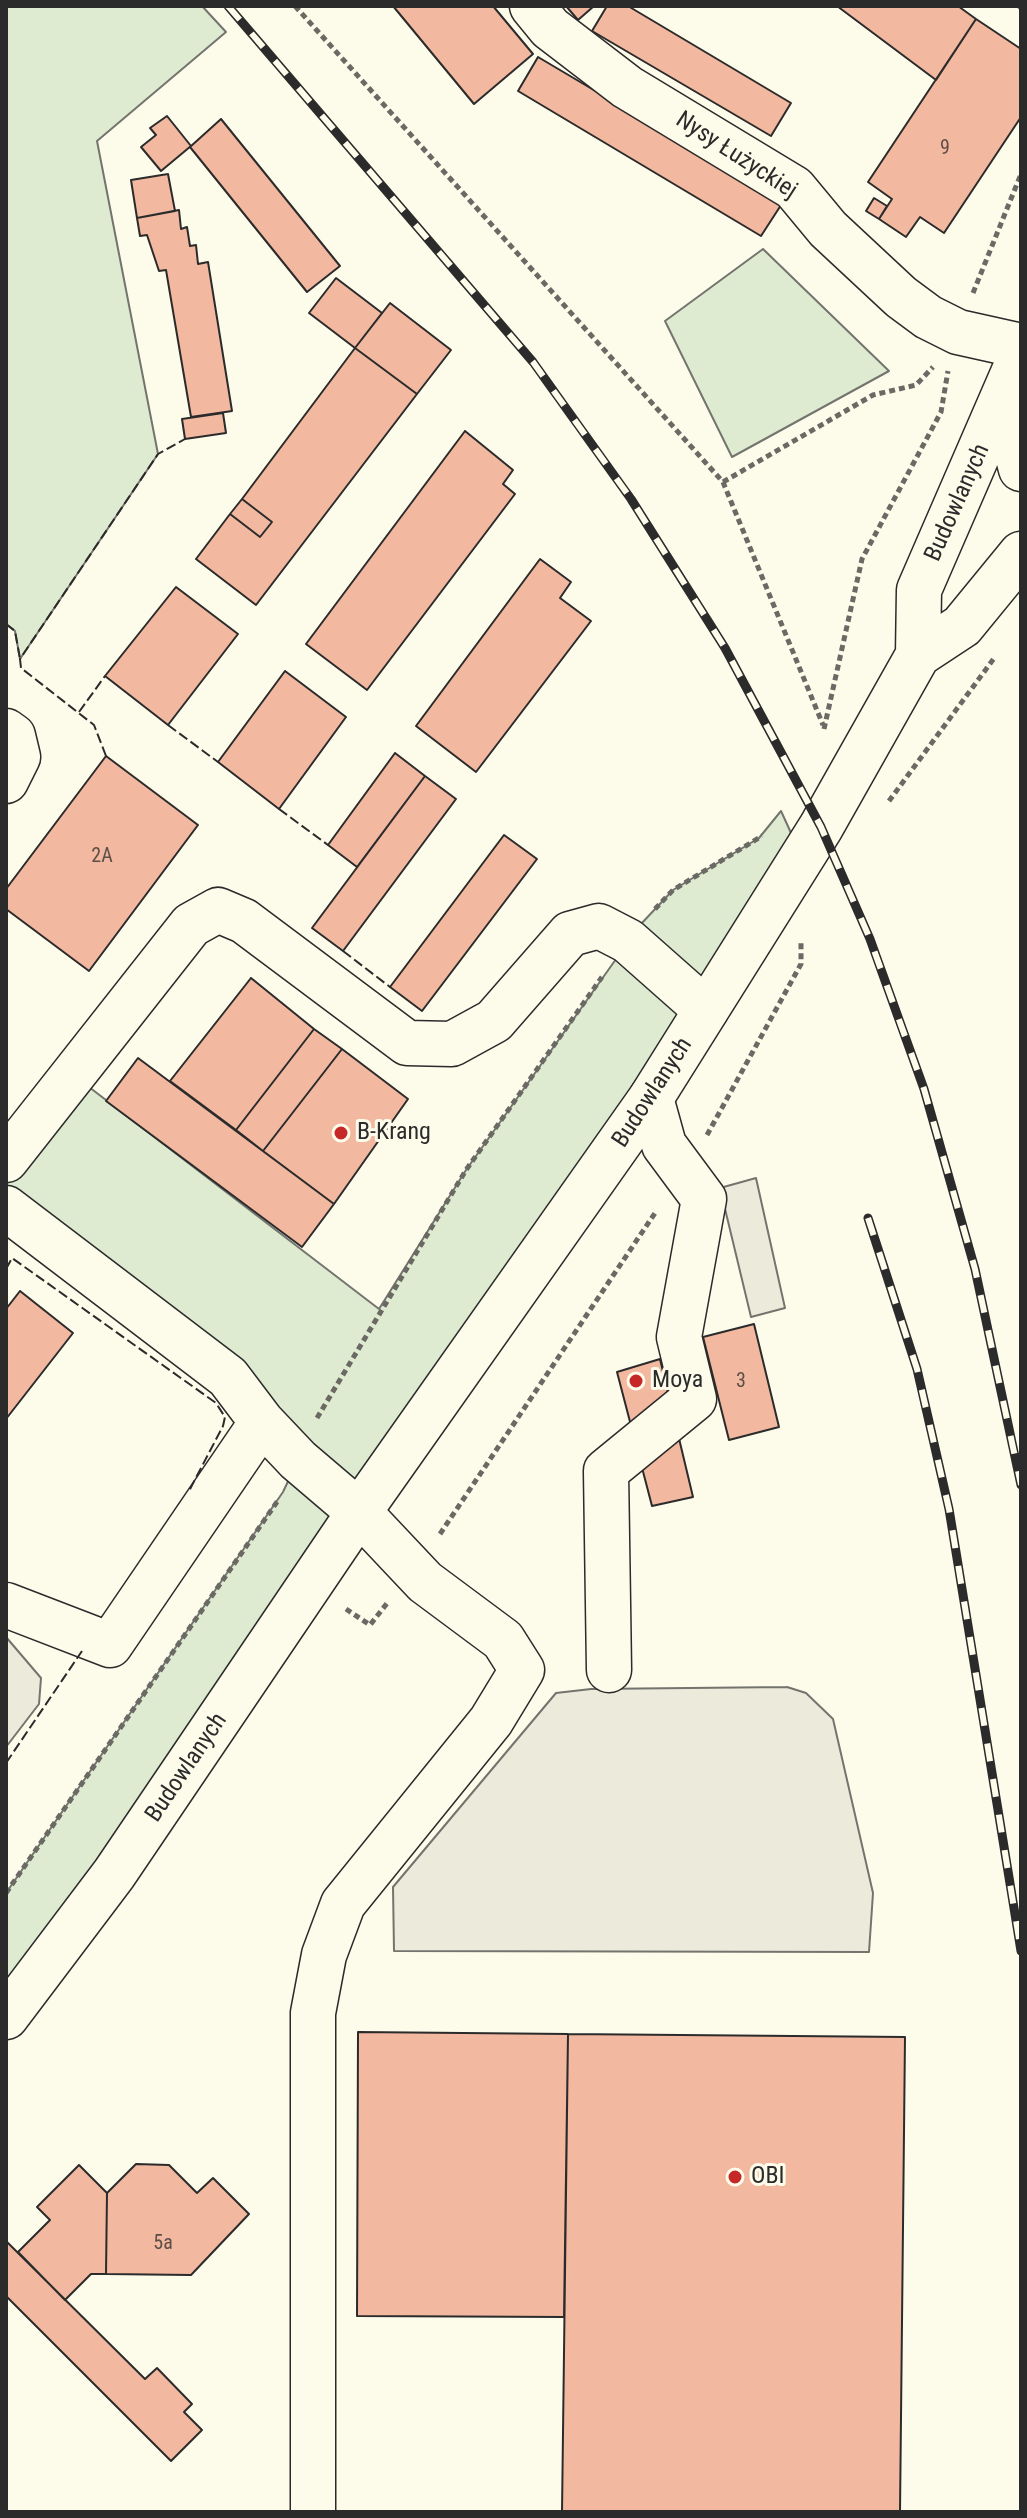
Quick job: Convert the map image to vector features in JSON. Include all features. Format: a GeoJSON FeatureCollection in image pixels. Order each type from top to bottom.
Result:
{"type":"FeatureCollection","features":[{"type":"Feature","properties":{"kind":"main road","name":"Nysy Łużyckiej"},"geometry":{"type":"LineString","coordinates":[[532,6],[561,37],[627,87],[794,188],[828,229],[954,347],[1018,362]]}},
{"type":"Feature","properties":{"kind":"main road"},"geometry":{"type":"LineString","coordinates":[[1018,362],[1014,443],[1021,469]]}},
{"type":"Feature","properties":{"kind":"main road","name":"Budowlanych"},"geometry":{"type":"LineString","coordinates":[[918,655],[919,590],[1018,362]]}},
{"type":"Feature","properties":{"kind":"main road","name":"Budowlanych"},"geometry":{"type":"LineString","coordinates":[[6,2017],[114,1874],[359,1512],[651,1098],[821,827],[918,655],[962,626],[1021,554]]}},
{"type":"Feature","properties":{"kind":"main road"},"geometry":{"type":"LineString","coordinates":[[6,731],[13,736],[18,757],[6,781]]}},
{"type":"Feature","properties":{"kind":"main road"},"geometry":{"type":"LineString","coordinates":[[6,1160],[191,925],[218,910],[244,921],[407,1043],[452,1044],[494,1021],[570,934],[599,926],[628,941],[706,1010]]}},
{"type":"Feature","properties":{"kind":"main road"},"geometry":{"type":"LineString","coordinates":[[609,1670],[606,1471],[694,1399],[679,1337],[694,1185],[664,1145],[651,1098]]}},
{"type":"Feature","properties":{"kind":"main road"},"geometry":{"type":"LineString","coordinates":[[6,1208],[228,1377],[262,1422],[298,1460],[359,1512],[414,1570],[503,1640],[522,1670],[491,1721],[343,1904],[324,1955],[313,2013],[313,2512]]}},
{"type":"Feature","properties":{"kind":"main road"},"geometry":{"type":"LineString","coordinates":[[6,1605],[110,1645],[262,1422]]}},
{"type":"Feature","properties":{"kind":"path"},"geometry":{"type":"LineString","coordinates":[[295,6],[723,482],[820,711],[823,729],[862,559],[941,412],[954,347],[1021,174]]}},
{"type":"Feature","properties":{"kind":"path"},"geometry":{"type":"LineString","coordinates":[[723,482],[873,395],[916,385],[954,347]]}},
{"type":"Feature","properties":{"kind":"path"},"geometry":{"type":"LineString","coordinates":[[885,807],[996,655]]}},
{"type":"Feature","properties":{"kind":"path"},"geometry":{"type":"LineString","coordinates":[[6,1893],[283,1492],[308,1432],[466,1170],[628,941],[673,890],[769,829]]}},
{"type":"Feature","properties":{"kind":"path"},"geometry":{"type":"LineString","coordinates":[[414,1570],[694,1185],[759,1035],[801,964],[801,932]]}},
{"type":"Feature","properties":{"kind":"green space"},"geometry":{"type":"Polygon","coordinates":[[[6,6],[202,6],[226,32],[97,141],[158,454],[20,659],[15,631],[6,624],[6,6]]]}},
{"type":"Feature","properties":{"kind":"green space"},"geometry":{"type":"Polygon","coordinates":[[[763,249],[889,371],[732,457],[665,321],[763,249]]]}},
{"type":"Feature","properties":{"kind":"green space"},"geometry":{"type":"Polygon","coordinates":[[[781,811],[802,857],[6,2015],[6,1893],[283,1492],[298,1460],[6,1208],[6,1160],[72,1074],[379,1309],[466,1170],[641,924],[673,890],[759,838],[781,811]]]}},
{"type":"Feature","properties":{"kind":"shaded area"},"geometry":{"type":"Polygon","coordinates":[[[756,1178],[785,1308],[751,1317],[720,1188],[756,1178]]]}},
{"type":"Feature","properties":{"kind":"shaded area"},"geometry":{"type":"Polygon","coordinates":[[[6,1637],[41,1678],[39,1704],[6,1747],[6,1637]]]}},
{"type":"Feature","properties":{"kind":"shaded area"},"geometry":{"type":"Polygon","coordinates":[[[787,1687],[806,1693],[833,1719],[873,1893],[869,1952],[394,1951],[393,1887],[556,1693],[591,1689],[787,1687]]]}},
{"type":"Feature","properties":{"kind":"building"},"geometry":{"type":"Polygon","coordinates":[[[393,6],[493,6],[533,54],[474,104],[393,6]]]}},
{"type":"Feature","properties":{"kind":"building"},"geometry":{"type":"Polygon","coordinates":[[[566,6],[594,6],[578,20],[566,6]]]}},
{"type":"Feature","properties":{"kind":"building"},"geometry":{"type":"Polygon","coordinates":[[[607,6],[628,6],[791,103],[771,136],[592,31],[607,6]]]}},
{"type":"Feature","properties":{"kind":"building"},"geometry":{"type":"Polygon","coordinates":[[[837,6],[958,6],[976,19],[936,80],[837,6]]]}},
{"type":"Feature","properties":{"kind":"building"},"geometry":{"type":"Polygon","coordinates":[[[976,19],[1021,49],[1021,117],[944,233],[920,217],[906,237],[879,219],[892,199],[868,182],[976,19]]]}},
{"type":"Feature","properties":{"kind":"building"},"geometry":{"type":"Polygon","coordinates":[[[538,57],[783,202],[761,236],[518,91],[538,57]]]}},
{"type":"Feature","properties":{"kind":"building"},"geometry":{"type":"Polygon","coordinates":[[[167,116],[191,146],[161,171],[141,147],[156,135],[150,128],[167,116]]]}},
{"type":"Feature","properties":{"kind":"building"},"geometry":{"type":"Polygon","coordinates":[[[221,119],[340,266],[307,292],[190,147],[221,119]]]}},
{"type":"Feature","properties":{"kind":"building"},"geometry":{"type":"Polygon","coordinates":[[[168,174],[175,211],[137,218],[131,180],[168,174]]]}},
{"type":"Feature","properties":{"kind":"building"},"geometry":{"type":"Polygon","coordinates":[[[874,198],[887,206],[879,219],[866,211],[874,198]]]}},
{"type":"Feature","properties":{"kind":"building"},"geometry":{"type":"Polygon","coordinates":[[[179,210],[181,229],[187,227],[190,246],[196,245],[198,264],[208,262],[232,411],[191,417],[166,270],[159,271],[147,235],[140,236],[137,218],[179,210]]]}},
{"type":"Feature","properties":{"kind":"building"},"geometry":{"type":"Polygon","coordinates":[[[336,278],[382,313],[355,348],[309,313],[336,278]]]}},
{"type":"Feature","properties":{"kind":"building"},"geometry":{"type":"Polygon","coordinates":[[[390,303],[451,350],[417,394],[355,348],[390,303]]]}},
{"type":"Feature","properties":{"kind":"building"},"geometry":{"type":"Polygon","coordinates":[[[355,348],[417,394],[256,605],[196,559],[230,514],[260,537],[272,522],[242,499],[355,348]]]}},
{"type":"Feature","properties":{"kind":"building"},"geometry":{"type":"Polygon","coordinates":[[[223,413],[226,433],[185,439],[182,419],[223,413]]]}},
{"type":"Feature","properties":{"kind":"building"},"geometry":{"type":"Polygon","coordinates":[[[465,431],[513,470],[503,484],[515,494],[367,690],[306,644],[465,431]]]}},
{"type":"Feature","properties":{"kind":"building"},"geometry":{"type":"Polygon","coordinates":[[[242,499],[272,522],[260,537],[230,514],[242,499]]]}},
{"type":"Feature","properties":{"kind":"building"},"geometry":{"type":"Polygon","coordinates":[[[540,559],[571,582],[560,598],[591,621],[476,772],[416,726],[540,559]]]}},
{"type":"Feature","properties":{"kind":"building"},"geometry":{"type":"Polygon","coordinates":[[[176,587],[238,634],[168,725],[105,676],[176,587]]]}},
{"type":"Feature","properties":{"kind":"building"},"geometry":{"type":"Polygon","coordinates":[[[285,671],[346,717],[279,809],[218,762],[285,671]]]}},
{"type":"Feature","properties":{"kind":"building"},"geometry":{"type":"Polygon","coordinates":[[[395,753],[425,776],[357,867],[328,845],[395,753]]]}},
{"type":"Feature","properties":{"kind":"building"},"geometry":{"type":"Polygon","coordinates":[[[106,756],[198,825],[89,971],[6,909],[6,889],[106,756]]]}},
{"type":"Feature","properties":{"kind":"building"},"geometry":{"type":"Polygon","coordinates":[[[425,776],[456,799],[343,951],[312,928],[425,776]]]}},
{"type":"Feature","properties":{"kind":"building"},"geometry":{"type":"Polygon","coordinates":[[[504,835],[537,859],[422,1011],[390,987],[504,835]]]}},
{"type":"Feature","properties":{"kind":"building"},"geometry":{"type":"Polygon","coordinates":[[[251,978],[314,1029],[236,1130],[170,1081],[251,978]]]}},
{"type":"Feature","properties":{"kind":"building"},"geometry":{"type":"Polygon","coordinates":[[[314,1029],[342,1049],[263,1151],[236,1130],[314,1029]]]}},
{"type":"Feature","properties":{"kind":"building"},"geometry":{"type":"Polygon","coordinates":[[[342,1049],[408,1099],[334,1204],[263,1151],[342,1049]]]}},
{"type":"Feature","properties":{"kind":"building"},"geometry":{"type":"Polygon","coordinates":[[[138,1058],[334,1204],[302,1247],[106,1101],[138,1058]]]}},
{"type":"Feature","properties":{"kind":"building"},"geometry":{"type":"Polygon","coordinates":[[[20,1291],[73,1333],[6,1419],[6,1309],[20,1291]]]}},
{"type":"Feature","properties":{"kind":"building"},"geometry":{"type":"Polygon","coordinates":[[[754,1324],[779,1427],[729,1440],[703,1337],[754,1324]]]}},
{"type":"Feature","properties":{"kind":"building"},"geometry":{"type":"Polygon","coordinates":[[[660,1359],[693,1497],[652,1506],[617,1372],[660,1359]]]}},
{"type":"Feature","properties":{"kind":"building"},"geometry":{"type":"Polygon","coordinates":[[[358,2032],[568,2034],[564,2317],[357,2316],[358,2032]]]}},
{"type":"Feature","properties":{"kind":"building","name":"OBI"},"geometry":{"type":"Polygon","coordinates":[[[568,2034],[905,2037],[900,2512],[562,2512],[568,2034]]]}},
{"type":"Feature","properties":{"kind":"building"},"geometry":{"type":"Polygon","coordinates":[[[136,2164],[169,2165],[197,2193],[213,2178],[249,2214],[191,2275],[106,2274],[107,2193],[136,2164]]]}},
{"type":"Feature","properties":{"kind":"building"},"geometry":{"type":"Polygon","coordinates":[[[79,2165],[107,2193],[106,2274],[91,2274],[65,2300],[18,2252],[50,2220],[37,2207],[79,2165]]]}},
{"type":"Feature","properties":{"kind":"building"},"geometry":{"type":"Polygon","coordinates":[[[6,2241],[145,2379],[157,2368],[192,2404],[184,2412],[202,2430],[171,2461],[6,2296],[6,2241]]]}},
{"type":"Feature","properties":{"kind":"railway"},"geometry":{"type":"LineString","coordinates":[[228,6],[533,362],[631,499],[725,648],[821,827],[870,939],[924,1089],[975,1269],[1021,1485]]}},
{"type":"Feature","properties":{"kind":"railway"},"geometry":{"type":"LineString","coordinates":[[868,1218],[917,1369],[949,1509],[1021,1951]]}},
{"type":"Feature","properties":{"kind":"fence"},"geometry":{"type":"LineString","coordinates":[[106,756],[94,725],[21,668],[20,659],[158,454],[185,439]]}},
{"type":"Feature","properties":{"kind":"fence"},"geometry":{"type":"LineString","coordinates":[[6,624],[15,631],[20,659]]}},
{"type":"Feature","properties":{"kind":"fence"},"geometry":{"type":"LineString","coordinates":[[79,712],[105,676]]}},
{"type":"Feature","properties":{"kind":"fence"},"geometry":{"type":"LineString","coordinates":[[168,725],[218,762]]}},
{"type":"Feature","properties":{"kind":"fence"},"geometry":{"type":"LineString","coordinates":[[279,809],[328,845]]}},
{"type":"Feature","properties":{"kind":"fence"},"geometry":{"type":"LineString","coordinates":[[343,951],[390,987]]}},
{"type":"Feature","properties":{"kind":"fence"},"geometry":{"type":"LineString","coordinates":[[6,1269],[12,1258],[216,1403],[225,1417],[223,1426],[189,1491]]}},
{"type":"Feature","properties":{"kind":"fence"},"geometry":{"type":"LineString","coordinates":[[6,1763],[82,1651]]}},
{"type":"Feature","properties":{"kind":"place","name":"B-Krang"},"geometry":{"type":"Point","coordinates":[341,1133]}},
{"type":"Feature","properties":{"kind":"place","name":"Moya"},"geometry":{"type":"Point","coordinates":[636,1381]}},
{"type":"Feature","properties":{"kind":"place","name":"OBI"},"geometry":{"type":"Point","coordinates":[735,2177]}}]}
